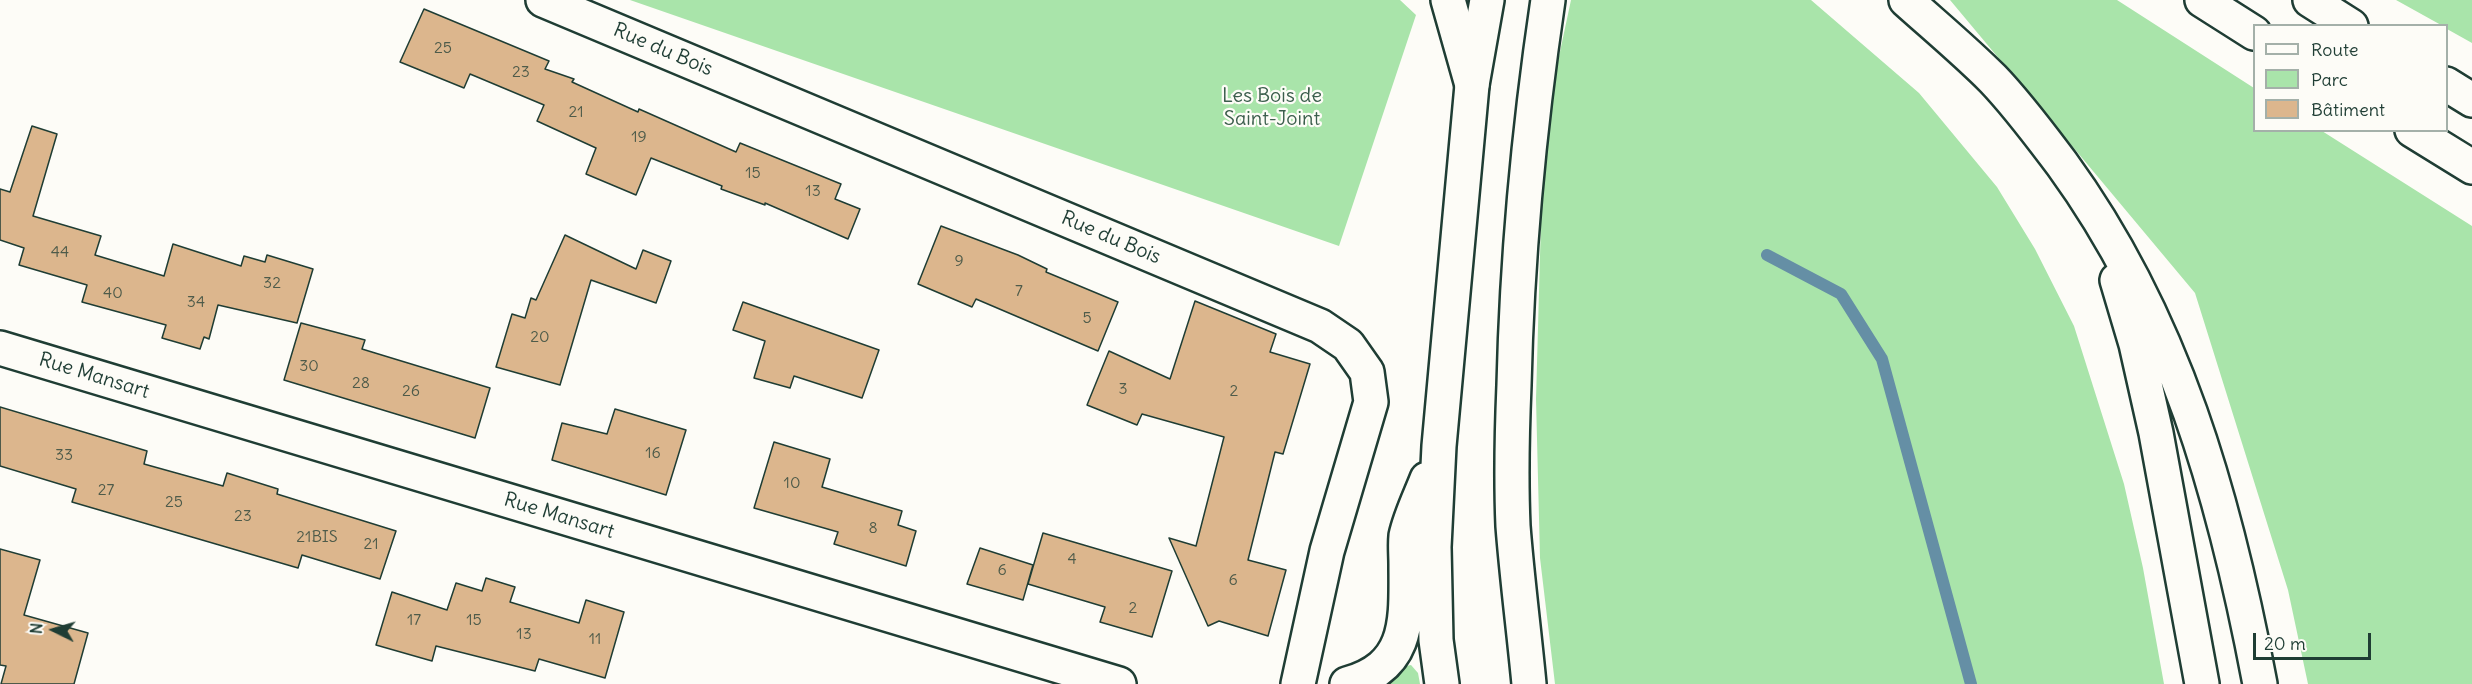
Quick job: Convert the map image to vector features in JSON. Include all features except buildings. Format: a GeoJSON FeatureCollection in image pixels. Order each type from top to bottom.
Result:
{"type":"FeatureCollection","features":[{"type":"Feature","properties":{"kind":"main road","name":"Rue du Bois"},"geometry":{"type":"LineString","coordinates":[[543,0],[1320,326],[1348,345],[1367,372],[1371,402],[1327,551],[1298,684]]}},
{"type":"Feature","properties":{"kind":"main road"},"geometry":{"type":"LineString","coordinates":[[1448,0],[1472,85]]}},
{"type":"Feature","properties":{"kind":"main road"},"geometry":{"type":"LineString","coordinates":[[1442,684],[1436,640],[1434,559],[1439,446],[1472,85],[1487,0]]}},
{"type":"Feature","properties":{"kind":"main road"},"geometry":{"type":"LineString","coordinates":[[1529,684],[1513,526],[1514,356],[1521,225],[1548,0]]}},
{"type":"Feature","properties":{"kind":"main road"},"geometry":{"type":"LineString","coordinates":[[1906,0],[1994,80],[2043,138],[2082,192],[2127,266],[2156,322],[2208,462],[2231,546],[2260,684]]}},
{"type":"Feature","properties":{"kind":"main road"},"geometry":{"type":"LineString","coordinates":[[2202,0],[2253,32]]}},
{"type":"Feature","properties":{"kind":"main road"},"geometry":{"type":"LineString","coordinates":[[2310,0],[2348,24]]}},
{"type":"Feature","properties":{"kind":"main road"},"geometry":{"type":"LineString","coordinates":[[2448,85],[2472,100]]}},
{"type":"Feature","properties":{"kind":"main road"},"geometry":{"type":"LineString","coordinates":[[2415,132],[2472,167]]}},
{"type":"Feature","properties":{"kind":"main road"},"geometry":{"type":"LineString","coordinates":[[2082,192],[2112,266],[2136,344],[2187,594],[2202,684]]}},
{"type":"Feature","properties":{"kind":"main road","name":"Rue Mansart"},"geometry":{"type":"LineString","coordinates":[[0,348],[1119,684]]}},
{"type":"Feature","properties":{"kind":"main road"},"geometry":{"type":"LineString","coordinates":[[1347,684],[1365,679],[1372,674],[1385,664],[1400,645],[1406,623],[1407,536],[1439,446]]}},
{"type":"Feature","properties":{"kind":"green space","name":"Les Bois de Saint-Joint"},"geometry":{"type":"Polygon","coordinates":[[[630,0],[1400,0],[1416,15],[1339,246],[630,0]]]}},
{"type":"Feature","properties":{"kind":"green space"},"geometry":{"type":"Polygon","coordinates":[[[1571,0],[1811,0],[1919,93],[1997,187],[2035,249],[2074,326],[2124,484],[2143,568],[2164,684],[1555,684],[1540,558],[1536,399],[1542,184],[1558,61],[1571,0]]]}},
{"type":"Feature","properties":{"kind":"green space"},"geometry":{"type":"Polygon","coordinates":[[[1950,0],[2117,0],[2253,87],[2253,132],[2324,132],[2472,226],[2472,684],[2308,684],[2288,590],[2195,293],[1950,0]]]}},
{"type":"Feature","properties":{"kind":"green space"},"geometry":{"type":"Polygon","coordinates":[[[2396,0],[2472,0],[2472,43],[2448,30],[2448,24],[2439,24],[2396,0]]]}},
{"type":"Feature","properties":{"kind":"green space"},"geometry":{"type":"Polygon","coordinates":[[[1411,665],[1418,673],[1420,684],[1385,684],[1406,666],[1411,665]]]}},
{"type":"Feature","properties":{"kind":"waterway"},"geometry":{"type":"LineString","coordinates":[[1767,255],[1841,294],[1882,359],[1971,684]]}}]}
